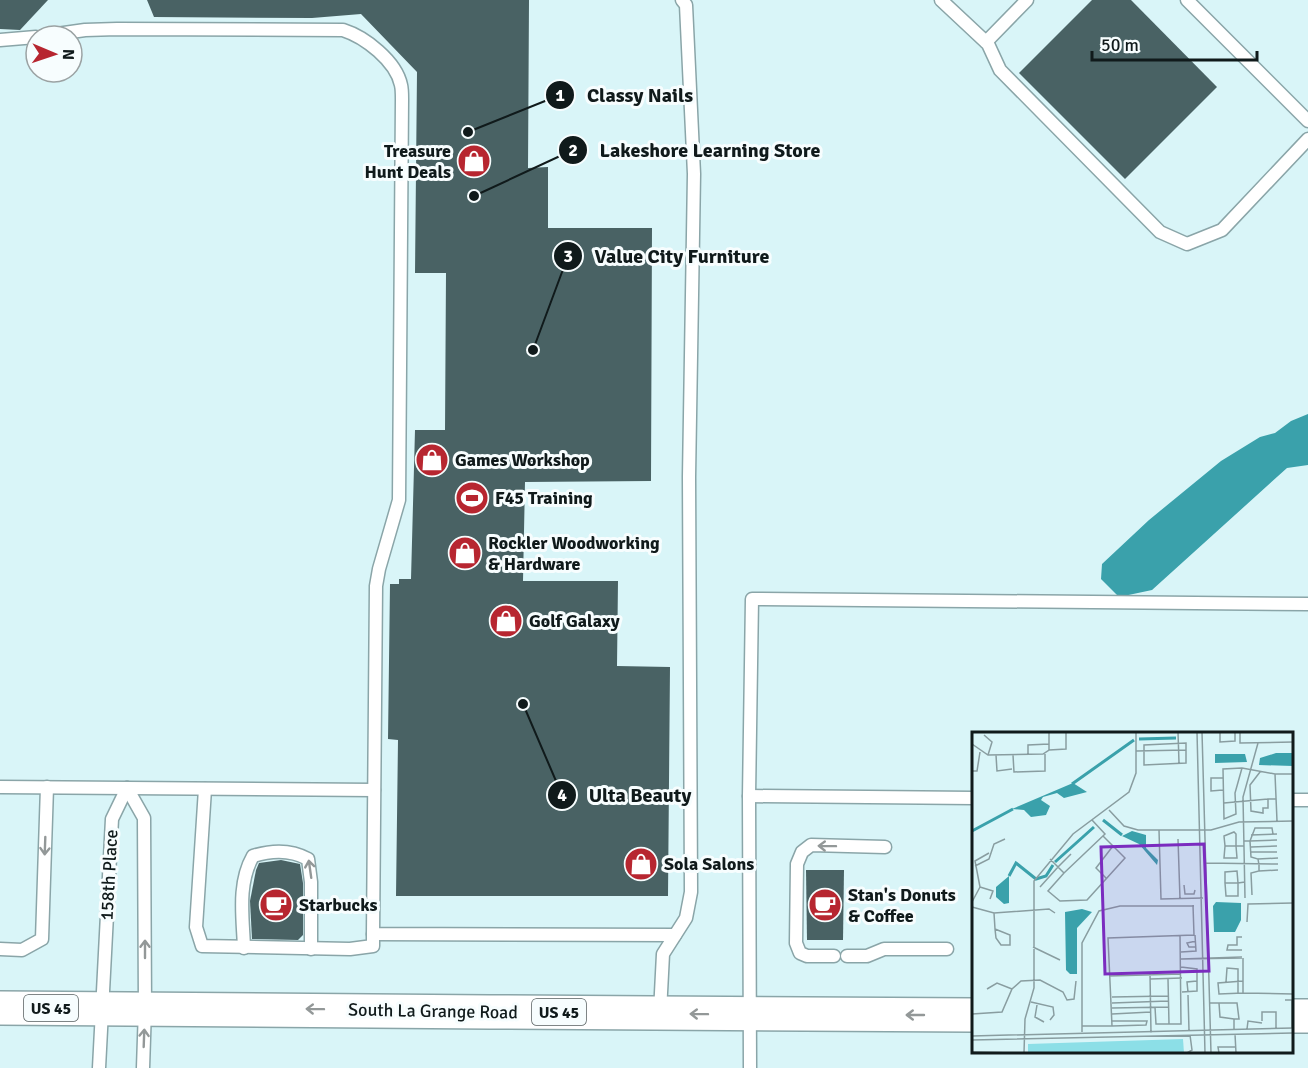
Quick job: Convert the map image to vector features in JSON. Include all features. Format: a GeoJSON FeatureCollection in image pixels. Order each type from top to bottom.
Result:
{"type":"FeatureCollection","features":[{"type":"Feature","properties":{"kind":"highway","name":"South La Grange Road"},"geometry":{"type":"LineString","coordinates":[[0,1008],[972,1016]]}},
{"type":"Feature","properties":{"kind":"lane"},"geometry":{"type":"LineString","coordinates":[[660,1013],[663,954],[686,918],[691,892],[689,477],[694,174],[686,5],[682,0]]}},
{"type":"Feature","properties":{"kind":"lane"},"geometry":{"type":"LineString","coordinates":[[941,0],[986,42],[1000,70],[1160,232],[1187,244],[1222,230],[1308,139]]}},
{"type":"Feature","properties":{"kind":"lane"},"geometry":{"type":"LineString","coordinates":[[986,42],[1027,0]]}},
{"type":"Feature","properties":{"kind":"lane"},"geometry":{"type":"LineString","coordinates":[[1186,0],[1308,121]]}},
{"type":"Feature","properties":{"kind":"lane"},"geometry":{"type":"LineString","coordinates":[[84,30],[343,30],[353,33],[376,49],[397,74],[402,85],[399,500],[378,569],[376,586],[373,946],[350,949],[202,946],[196,927],[205,789]]}},
{"type":"Feature","properties":{"kind":"lane"},"geometry":{"type":"LineString","coordinates":[[0,40],[24,38]]}},
{"type":"Feature","properties":{"kind":"lane"},"geometry":{"type":"LineString","coordinates":[[750,1068],[749,796],[752,598],[1308,604]]}},
{"type":"Feature","properties":{"kind":"lane"},"geometry":{"type":"LineString","coordinates":[[0,787],[374,790]]}},
{"type":"Feature","properties":{"kind":"lane"},"geometry":{"type":"LineString","coordinates":[[0,950],[22,950],[42,939],[47,787]]}},
{"type":"Feature","properties":{"kind":"lane","name":"158th Place"},"geometry":{"type":"LineString","coordinates":[[127,789],[144,818],[143,1068]]}},
{"type":"Feature","properties":{"kind":"lane","name":"158th Place"},"geometry":{"type":"LineString","coordinates":[[99,1068],[112,819],[127,789]]}},
{"type":"Feature","properties":{"kind":"lane"},"geometry":{"type":"LineString","coordinates":[[749,796],[972,798]]}},
{"type":"Feature","properties":{"kind":"lane"},"geometry":{"type":"LineString","coordinates":[[885,847],[811,846],[801,852],[797,864],[796,943],[800,953],[807,956],[867,956],[884,949],[947,949]]}},
{"type":"Feature","properties":{"kind":"lane"},"geometry":{"type":"LineString","coordinates":[[244,948],[242,901],[244,871],[253,856],[266,852],[295,852],[308,859],[311,882],[311,949]]}},
{"type":"Feature","properties":{"kind":"lane"},"geometry":{"type":"LineString","coordinates":[[373,934],[675,935]]}},
{"type":"Feature","properties":{"kind":"water"},"geometry":{"type":"Polygon","coordinates":[[[1308,414],[1308,465],[1287,468],[1152,590],[1119,597],[1101,579],[1102,564],[1149,520],[1221,461],[1260,437],[1275,433],[1291,421],[1308,414]]]}},
{"type":"Feature","properties":{"kind":"building"},"geometry":{"type":"Polygon","coordinates":[[[0,0],[48,0],[20,30],[0,29],[0,0]]]}},
{"type":"Feature","properties":{"kind":"building"},"geometry":{"type":"Polygon","coordinates":[[[147,0],[529,0],[528,168],[548,167],[548,228],[652,228],[651,481],[525,482],[523,581],[618,581],[617,666],[670,667],[668,896],[396,896],[398,740],[388,739],[390,584],[399,584],[399,579],[411,579],[415,430],[445,430],[446,273],[415,273],[417,72],[361,14],[312,18],[154,17],[147,0]]]}},
{"type":"Feature","properties":{"kind":"building"},"geometry":{"type":"Polygon","coordinates":[[[1092,0],[1131,0],[1217,87],[1125,179],[1019,73],[1092,0]]]}},
{"type":"Feature","properties":{"kind":"building","name":"Starbucks"},"geometry":{"type":"Polygon","coordinates":[[[281,860],[300,864],[303,883],[303,935],[298,940],[252,939],[250,901],[256,870],[259,863],[281,860]]]}},
{"type":"Feature","properties":{"kind":"building","name":"Stan's Donuts & Coffee"},"geometry":{"type":"Polygon","coordinates":[[[806,870],[844,870],[843,940],[807,940],[806,870]]]}},
{"type":"Feature","properties":{"kind":"place","name":"Classy Nails"},"geometry":{"type":"Point","coordinates":[468,132]}},
{"type":"Feature","properties":{"kind":"place","name":"Treasure Hunt Deals"},"geometry":{"type":"Point","coordinates":[474,161]}},
{"type":"Feature","properties":{"kind":"place","name":"Lakeshore Learning Store"},"geometry":{"type":"Point","coordinates":[474,196]}},
{"type":"Feature","properties":{"kind":"place","name":"Value City Furniture"},"geometry":{"type":"Point","coordinates":[533,350]}},
{"type":"Feature","properties":{"kind":"place","name":"Games Workshop"},"geometry":{"type":"Point","coordinates":[432,460]}},
{"type":"Feature","properties":{"kind":"place","name":"F45 Training"},"geometry":{"type":"Point","coordinates":[472,498]}},
{"type":"Feature","properties":{"kind":"place","name":"Rockler Woodworking & Hardware"},"geometry":{"type":"Point","coordinates":[465,553]}},
{"type":"Feature","properties":{"kind":"place","name":"Golf Galaxy"},"geometry":{"type":"Point","coordinates":[506,621]}},
{"type":"Feature","properties":{"kind":"place","name":"Ulta Beauty"},"geometry":{"type":"Point","coordinates":[523,704]}},
{"type":"Feature","properties":{"kind":"place","name":"Sola Salons"},"geometry":{"type":"Point","coordinates":[641,864]}},
{"type":"Feature","properties":{"kind":"place","name":"Starbucks"},"geometry":{"type":"Point","coordinates":[276,905]}},
{"type":"Feature","properties":{"kind":"place","name":"Stan's Donuts & Coffee"},"geometry":{"type":"Point","coordinates":[825,905]}}]}
